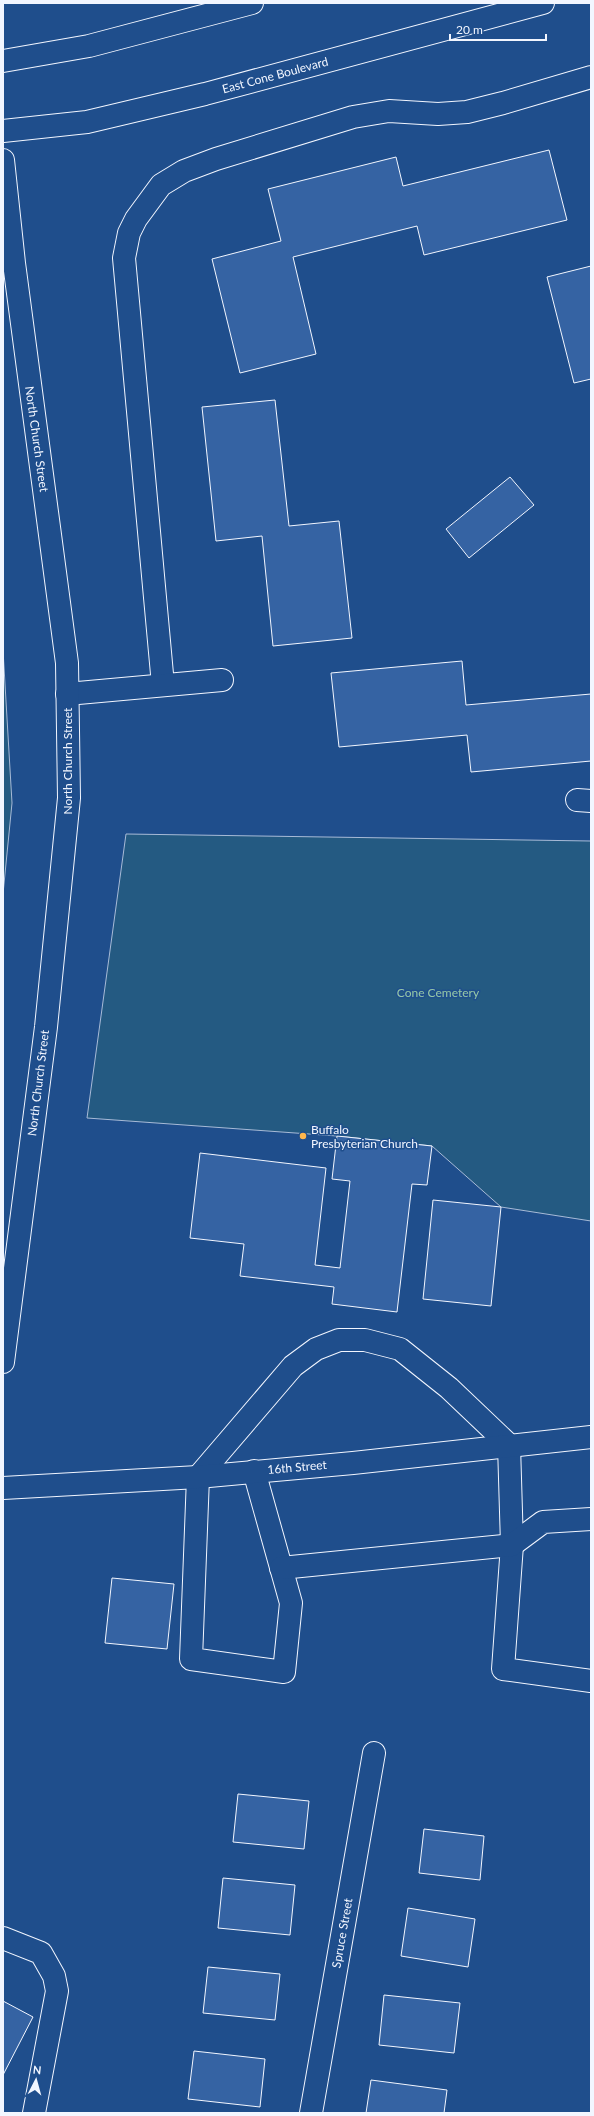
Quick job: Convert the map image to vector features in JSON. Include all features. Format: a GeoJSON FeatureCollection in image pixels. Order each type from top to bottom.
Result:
{"type":"FeatureCollection","features":[{"type":"Feature","properties":{"kind":"main road"},"geometry":{"type":"LineString","coordinates":[[3,62],[89,46],[252,3]]}},
{"type":"Feature","properties":{"kind":"main road","name":"East Cone Boulevard"},"geometry":{"type":"LineString","coordinates":[[3,131],[87,122],[175,101],[543,3]]}},
{"type":"Feature","properties":{"kind":"main road"},"geometry":{"type":"LineString","coordinates":[[163,685],[124,258],[129,233],[136,218],[161,185],[184,170],[223,156],[353,117],[389,111],[438,114],[467,112],[591,77]]}},
{"type":"Feature","properties":{"kind":"main road","name":"North Church Street"},"geometry":{"type":"LineString","coordinates":[[3,160],[14,263],[67,663],[69,798],[46,1027],[3,1362]]}},
{"type":"Feature","properties":{"kind":"main road"},"geometry":{"type":"LineString","coordinates":[[67,694],[222,680]]}},
{"type":"Feature","properties":{"kind":"main road"},"geometry":{"type":"LineString","coordinates":[[254,1471],[291,1603],[284,1672],[191,1659],[198,1477],[293,1366],[316,1349],[339,1340],[365,1340],[400,1349],[449,1388],[509,1445],[512,1545],[503,1670],[591,1681]]}},
{"type":"Feature","properties":{"kind":"main road","name":"16th Street"},"geometry":{"type":"LineString","coordinates":[[3,1488],[198,1477],[353,1463],[591,1437]]}},
{"type":"Feature","properties":{"kind":"main road"},"geometry":{"type":"LineString","coordinates":[[281,1568],[512,1545],[543,1522],[591,1519]]}},
{"type":"Feature","properties":{"kind":"main road","name":"Spruce Street"},"geometry":{"type":"LineString","coordinates":[[311,2113],[374,1753]]}},
{"type":"Feature","properties":{"kind":"main road"},"geometry":{"type":"LineString","coordinates":[[3,1938],[41,1953],[54,1976],[57,1991],[34,2113]]}},
{"type":"Feature","properties":{"kind":"green space"},"geometry":{"type":"Polygon","coordinates":[[[3,650],[12,803],[3,894],[3,650]]]}},
{"type":"Feature","properties":{"kind":"green space","name":"Cone Cemetery"},"geometry":{"type":"Polygon","coordinates":[[[126,834],[591,841],[591,1221],[501,1207],[432,1146],[337,1136],[87,1118],[126,834]]]}},
{"type":"Feature","properties":{"kind":"building"},"geometry":{"type":"Polygon","coordinates":[[[549,150],[567,220],[424,255],[417,226],[293,257],[316,354],[240,373],[212,259],[281,241],[268,189],[396,157],[403,186],[549,150]]]}},
{"type":"Feature","properties":{"kind":"building"},"geometry":{"type":"Polygon","coordinates":[[[591,266],[591,379],[574,383],[547,277],[591,266]]]}},
{"type":"Feature","properties":{"kind":"building"},"geometry":{"type":"Polygon","coordinates":[[[275,400],[289,526],[339,521],[352,638],[273,646],[262,536],[216,541],[202,407],[275,400]]]}},
{"type":"Feature","properties":{"kind":"building"},"geometry":{"type":"Polygon","coordinates":[[[510,477],[534,505],[469,558],[446,529],[510,477]]]}},
{"type":"Feature","properties":{"kind":"building"},"geometry":{"type":"Polygon","coordinates":[[[462,661],[466,705],[591,694],[591,761],[471,772],[467,735],[339,747],[331,673],[462,661]]]}},
{"type":"Feature","properties":{"kind":"building"},"geometry":{"type":"Polygon","coordinates":[[[337,1136],[432,1146],[427,1185],[412,1184],[397,1312],[332,1304],[334,1287],[240,1276],[244,1244],[190,1238],[200,1153],[326,1168],[315,1265],[340,1268],[350,1181],[332,1179],[337,1136]]]}},
{"type":"Feature","properties":{"kind":"building"},"geometry":{"type":"Polygon","coordinates":[[[433,1200],[501,1207],[491,1306],[423,1299],[433,1200]]]}},
{"type":"Feature","properties":{"kind":"building"},"geometry":{"type":"Polygon","coordinates":[[[112,1578],[174,1584],[167,1649],[105,1643],[112,1578]]]}},
{"type":"Feature","properties":{"kind":"building"},"geometry":{"type":"Polygon","coordinates":[[[238,1794],[309,1801],[304,1849],[233,1842],[238,1794]]]}},
{"type":"Feature","properties":{"kind":"building"},"geometry":{"type":"Polygon","coordinates":[[[424,1829],[484,1836],[480,1880],[419,1873],[424,1829]]]}},
{"type":"Feature","properties":{"kind":"building"},"geometry":{"type":"Polygon","coordinates":[[[223,1878],[295,1885],[290,1935],[218,1928],[223,1878]]]}},
{"type":"Feature","properties":{"kind":"building"},"geometry":{"type":"Polygon","coordinates":[[[408,1908],[475,1919],[468,1967],[401,1956],[408,1908]]]}},
{"type":"Feature","properties":{"kind":"building"},"geometry":{"type":"Polygon","coordinates":[[[208,1967],[280,1974],[275,2020],[203,2013],[208,1967]]]}},
{"type":"Feature","properties":{"kind":"building"},"geometry":{"type":"Polygon","coordinates":[[[384,1995],[460,2003],[454,2053],[379,2045],[384,1995]]]}},
{"type":"Feature","properties":{"kind":"building"},"geometry":{"type":"Polygon","coordinates":[[[3,2001],[33,2017],[3,2075],[3,2001]]]}},
{"type":"Feature","properties":{"kind":"building"},"geometry":{"type":"Polygon","coordinates":[[[194,2051],[265,2059],[260,2107],[188,2099],[194,2051]]]}},
{"type":"Feature","properties":{"kind":"building"},"geometry":{"type":"Polygon","coordinates":[[[371,2080],[447,2090],[444,2113],[366,2113],[371,2080]]]}},
{"type":"Feature","properties":{"kind":"place","name":"Buffalo Presbyterian Church"},"geometry":{"type":"Point","coordinates":[303,1136]}}]}
